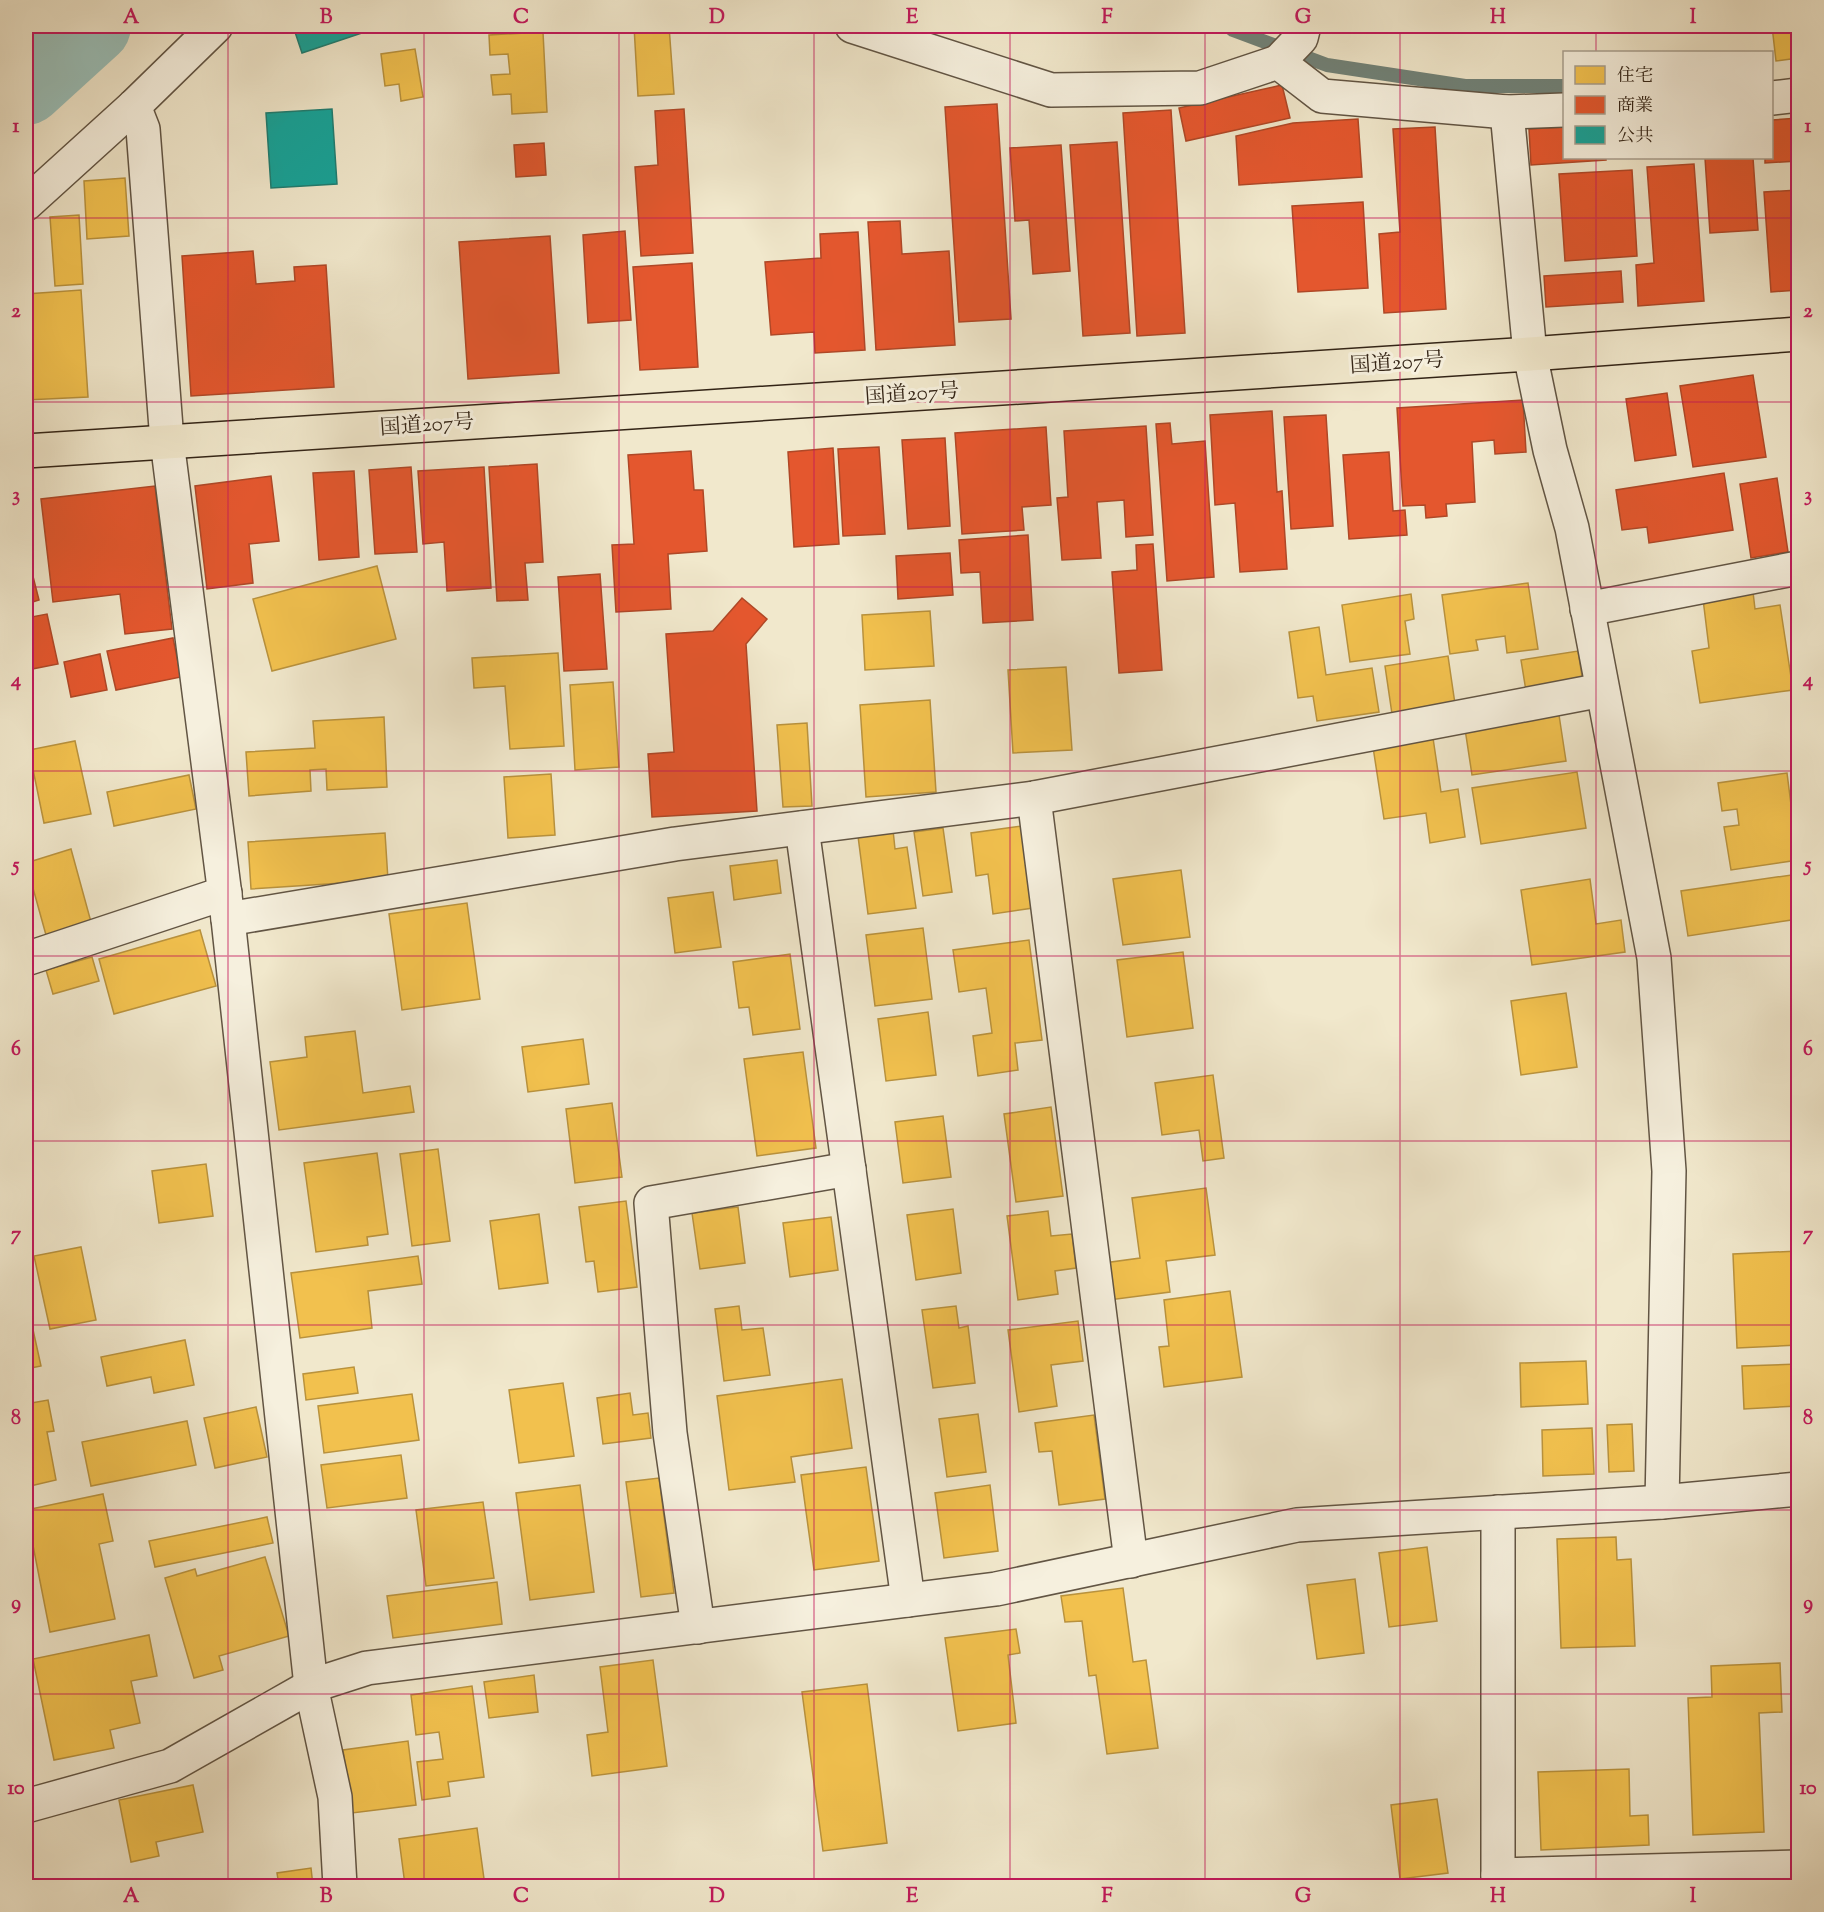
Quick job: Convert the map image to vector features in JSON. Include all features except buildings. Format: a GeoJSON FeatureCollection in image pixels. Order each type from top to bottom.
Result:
{"type":"FeatureCollection","features":[{"type":"Feature","properties":{"kind":"highway","name":"国道207号"},"geometry":{"type":"LineString","coordinates":[[26,451],[1530,354],[1798,334]]}},
{"type":"Feature","properties":{"kind":"street"},"geometry":{"type":"LineString","coordinates":[[26,204],[134,106],[216,26]]}},
{"type":"Feature","properties":{"kind":"street"},"geometry":{"type":"LineString","coordinates":[[852,26],[1051,90],[1200,88],[1278,62],[1303,32]]}},
{"type":"Feature","properties":{"kind":"street"},"geometry":{"type":"LineString","coordinates":[[1278,62],[1322,96],[1507,112],[1563,110]]}},
{"type":"Feature","properties":{"kind":"street"},"geometry":{"type":"LineString","coordinates":[[1773,98],[1798,95]]}},
{"type":"Feature","properties":{"kind":"street"},"geometry":{"type":"LineString","coordinates":[[134,106],[143,129],[167,441],[227,906],[311,1686],[335,1797],[340,1887]]}},
{"type":"Feature","properties":{"kind":"street"},"geometry":{"type":"LineString","coordinates":[[1507,112],[1530,354],[1550,450],[1572,528],[1654,958],[1669,1171],[1662,1502]]}},
{"type":"Feature","properties":{"kind":"street"},"geometry":{"type":"LineString","coordinates":[[1587,609],[1798,568]]}},
{"type":"Feature","properties":{"kind":"street"},"geometry":{"type":"LineString","coordinates":[[26,959],[227,906],[675,844],[1034,798],[1602,690]]}},
{"type":"Feature","properties":{"kind":"street"},"geometry":{"type":"LineString","coordinates":[[1034,798],[1131,1561]]}},
{"type":"Feature","properties":{"kind":"street"},"geometry":{"type":"LineString","coordinates":[[802,828],[908,1600]]}},
{"type":"Feature","properties":{"kind":"street"},"geometry":{"type":"LineString","coordinates":[[698,1627],[669,1433],[651,1203],[849,1169]]}},
{"type":"Feature","properties":{"kind":"street"},"geometry":{"type":"LineString","coordinates":[[26,1806],[170,1766],[311,1686],[367,1668],[996,1589],[1297,1526],[1662,1502],[1798,1489]]}},
{"type":"Feature","properties":{"kind":"street"},"geometry":{"type":"LineString","coordinates":[[1498,1512],[1498,1881],[1798,1867]]}},
{"type":"Feature","properties":{"kind":"waterway"},"geometry":{"type":"LineString","coordinates":[[26,87],[93,26]]}},
{"type":"Feature","properties":{"kind":"waterway"},"geometry":{"type":"LineString","coordinates":[[1228,26],[1233,30],[1327,65],[1465,86],[1563,86]]}}]}
